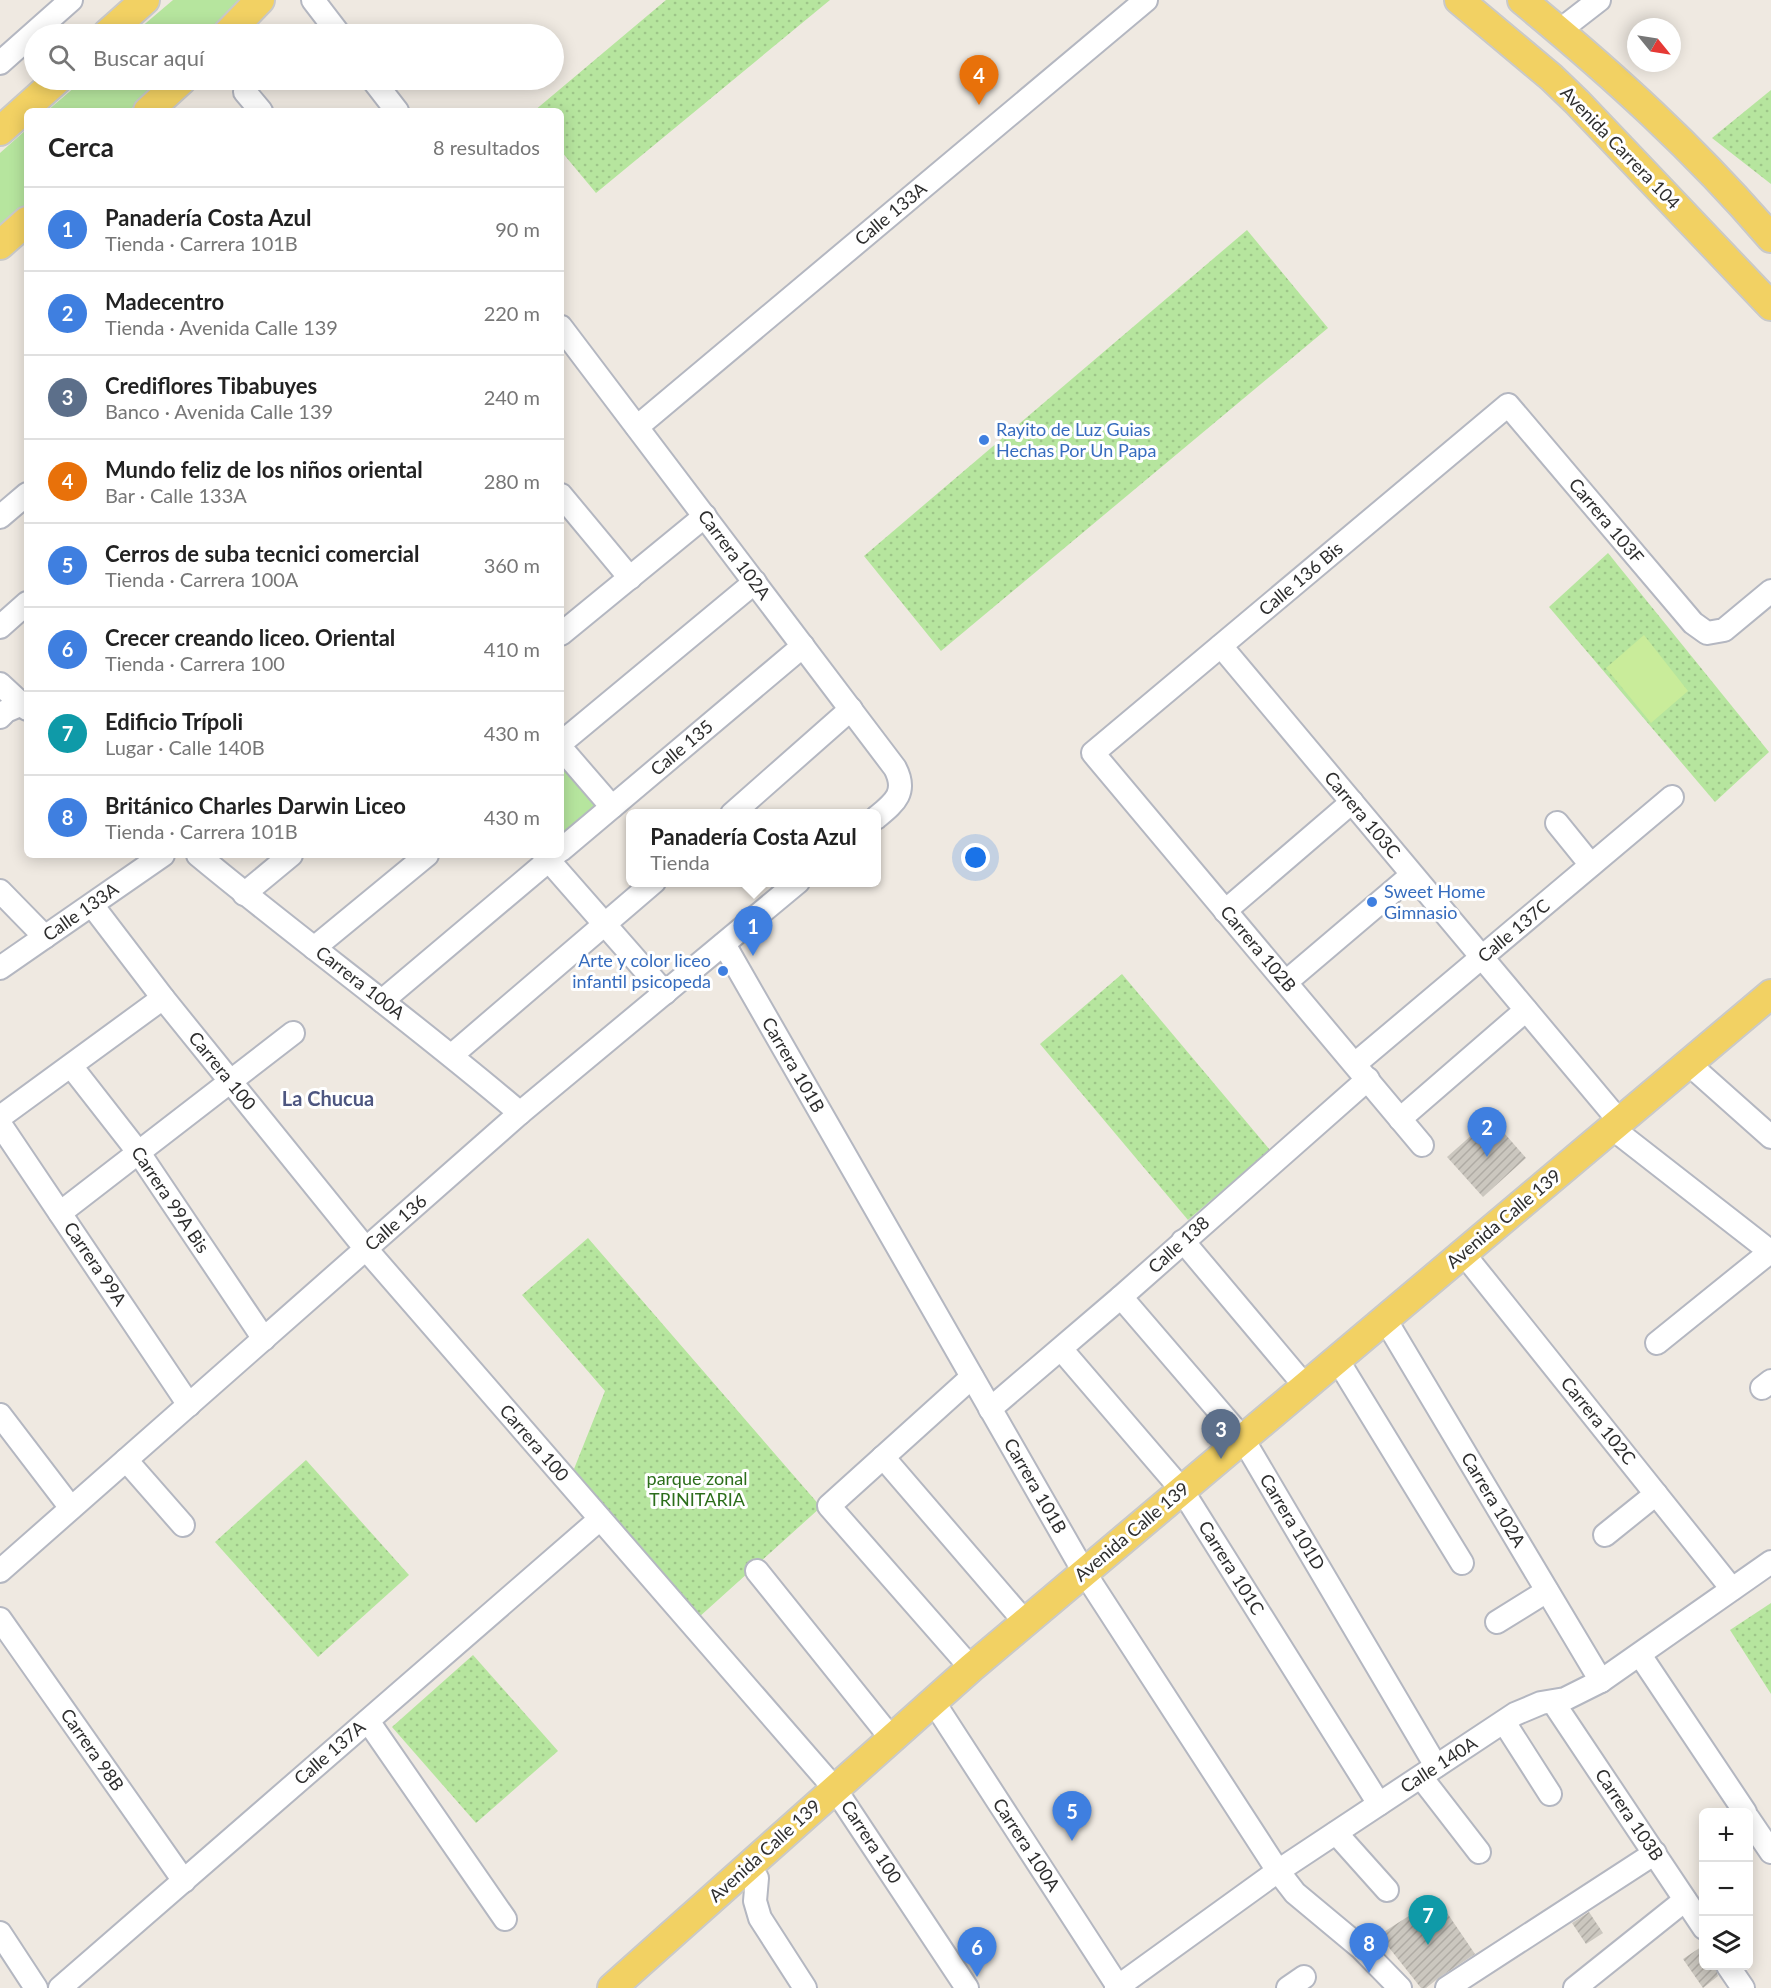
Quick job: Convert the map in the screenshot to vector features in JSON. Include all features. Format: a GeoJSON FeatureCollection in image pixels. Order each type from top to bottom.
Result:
{"type":"FeatureCollection","features":[{"type":"Feature","properties":{"kind":"main road"},"geometry":{"type":"LineString","coordinates":[[118,24],[145,0]]}},
{"type":"Feature","properties":{"kind":"main road"},"geometry":{"type":"LineString","coordinates":[[237,24],[260,0]]}},
{"type":"Feature","properties":{"kind":"main road","name":"Avenida Carrera 104"},"geometry":{"type":"LineString","coordinates":[[1459,0],[1551,77],[1577,102],[1771,306]]}},
{"type":"Feature","properties":{"kind":"main road"},"geometry":{"type":"LineString","coordinates":[[1522,0],[1620,82],[1692,152],[1771,237]]}},
{"type":"Feature","properties":{"kind":"main road"},"geometry":{"type":"LineString","coordinates":[[26,108],[46,90]]}},
{"type":"Feature","properties":{"kind":"main road"},"geometry":{"type":"LineString","coordinates":[[151,108],[171,90]]}},
{"type":"Feature","properties":{"kind":"main road"},"geometry":{"type":"LineString","coordinates":[[0,131],[24,110]]}},
{"type":"Feature","properties":{"kind":"main road"},"geometry":{"type":"LineString","coordinates":[[0,245],[24,227]]}},
{"type":"Feature","properties":{"kind":"main road","name":"Avenida Calle 139"},"geometry":{"type":"LineString","coordinates":[[612,1988],[971,1668],[1771,994]]}},
{"type":"Feature","properties":{"kind":"street"},"geometry":{"type":"LineString","coordinates":[[40,24],[71,0]]}},
{"type":"Feature","properties":{"kind":"street"},"geometry":{"type":"LineString","coordinates":[[313,0],[331,24]]}},
{"type":"Feature","properties":{"kind":"street","name":"Calle 133A"},"geometry":{"type":"LineString","coordinates":[[637,427],[1146,0]]}},
{"type":"Feature","properties":{"kind":"street"},"geometry":{"type":"LineString","coordinates":[[1559,31],[1599,0]]}},
{"type":"Feature","properties":{"kind":"street"},"geometry":{"type":"LineString","coordinates":[[4,52],[24,36]]}},
{"type":"Feature","properties":{"kind":"street"},"geometry":{"type":"LineString","coordinates":[[381,90],[395,108]]}},
{"type":"Feature","properties":{"kind":"street"},"geometry":{"type":"LineString","coordinates":[[244,92],[258,108]]}},
{"type":"Feature","properties":{"kind":"street","name":"Carrera 102A"},"geometry":{"type":"LineString","coordinates":[[564,331],[895,768],[900,777],[901,786],[893,803],[881,814]]}},
{"type":"Feature","properties":{"kind":"street","name":"Carrera 103F"},"geometry":{"type":"LineString","coordinates":[[1508,405],[1693,623],[1707,633],[1725,630],[1771,591]]}},
{"type":"Feature","properties":{"kind":"street","name":"Calle 136 Bis"},"geometry":{"type":"LineString","coordinates":[[1093,753],[1508,405]]}},
{"type":"Feature","properties":{"kind":"street"},"geometry":{"type":"LineString","coordinates":[[0,517],[24,497]]}},
{"type":"Feature","properties":{"kind":"street"},"geometry":{"type":"LineString","coordinates":[[564,499],[630,578]]}},
{"type":"Feature","properties":{"kind":"street"},"geometry":{"type":"LineString","coordinates":[[564,627],[630,578],[705,516]]}},
{"type":"Feature","properties":{"kind":"street"},"geometry":{"type":"LineString","coordinates":[[564,742],[754,582]]}},
{"type":"Feature","properties":{"kind":"street"},"geometry":{"type":"LineString","coordinates":[[0,627],[24,606]]}},
{"type":"Feature","properties":{"kind":"street","name":"Calle 135"},"geometry":{"type":"LineString","coordinates":[[564,846],[803,646]]}},
{"type":"Feature","properties":{"kind":"street","name":"Carrera 103C"},"geometry":{"type":"LineString","coordinates":[[1221,646],[1526,1010],[1616,1125],[1771,1252]]}},
{"type":"Feature","properties":{"kind":"street"},"geometry":{"type":"LineString","coordinates":[[0,684],[24,705]]}},
{"type":"Feature","properties":{"kind":"street"},"geometry":{"type":"LineString","coordinates":[[0,717],[6,711],[24,706]]}},
{"type":"Feature","properties":{"kind":"street"},"geometry":{"type":"LineString","coordinates":[[737,809],[851,709]]}},
{"type":"Feature","properties":{"kind":"street"},"geometry":{"type":"LineString","coordinates":[[564,749],[612,807]]}},
{"type":"Feature","properties":{"kind":"street","name":"Carrera 102B"},"geometry":{"type":"LineString","coordinates":[[1093,753],[1422,1145]]}},
{"type":"Feature","properties":{"kind":"street","name":"Calle 137C"},"geometry":{"type":"LineString","coordinates":[[1361,1072],[1482,957],[1672,797]]}},
{"type":"Feature","properties":{"kind":"street"},"geometry":{"type":"LineString","coordinates":[[1225,911],[1352,802]]}},
{"type":"Feature","properties":{"kind":"street"},"geometry":{"type":"LineString","coordinates":[[1557,823],[1592,865]]}},
{"type":"Feature","properties":{"kind":"street","name":"Calle 133A"},"geometry":{"type":"LineString","coordinates":[[0,968],[159,858]]}},
{"type":"Feature","properties":{"kind":"street","name":"Carrera 100A"},"geometry":{"type":"LineString","coordinates":[[202,858],[244,894],[452,1055],[520,1113]]}},
{"type":"Feature","properties":{"kind":"street"},"geometry":{"type":"LineString","coordinates":[[244,894],[287,858]]}},
{"type":"Feature","properties":{"kind":"street"},"geometry":{"type":"LineString","coordinates":[[314,948],[423,858]]}},
{"type":"Feature","properties":{"kind":"street","name":"Calle 135"},"geometry":{"type":"LineString","coordinates":[[382,1001],[549,858]]}},
{"type":"Feature","properties":{"kind":"street"},"geometry":{"type":"LineString","coordinates":[[555,858],[605,925],[665,993]]}},
{"type":"Feature","properties":{"kind":"street"},"geometry":{"type":"LineString","coordinates":[[1286,982],[1412,875]]}},
{"type":"Feature","properties":{"kind":"street"},"geometry":{"type":"LineString","coordinates":[[452,1055],[648,887]]}},
{"type":"Feature","properties":{"kind":"street","name":"Calle 136"},"geometry":{"type":"LineString","coordinates":[[0,1571],[520,1113],[792,887]]}},
{"type":"Feature","properties":{"kind":"street"},"geometry":{"type":"LineString","coordinates":[[0,891],[45,937]]}},
{"type":"Feature","properties":{"kind":"street","name":"Carrera 100"},"geometry":{"type":"LineString","coordinates":[[92,904],[164,998],[366,1249],[844,1800],[967,1988]]}},
{"type":"Feature","properties":{"kind":"street","name":"Carrera 101B"},"geometry":{"type":"LineString","coordinates":[[724,944],[1084,1572],[1278,1871],[1295,1893],[1361,1948],[1400,1988]]}},
{"type":"Feature","properties":{"kind":"street"},"geometry":{"type":"LineString","coordinates":[[0,1116],[164,998]]}},
{"type":"Feature","properties":{"kind":"street"},"geometry":{"type":"LineString","coordinates":[[1401,1119],[1526,1010]]}},
{"type":"Feature","properties":{"kind":"street"},"geometry":{"type":"LineString","coordinates":[[60,1213],[293,1034]]}},
{"type":"Feature","properties":{"kind":"street"},"geometry":{"type":"LineString","coordinates":[[1689,1064],[1771,1137]]}},
{"type":"Feature","properties":{"kind":"street","name":"Carrera 99A Bis"},"geometry":{"type":"LineString","coordinates":[[71,1066],[139,1153],[264,1339]]}},
{"type":"Feature","properties":{"kind":"street","name":"Calle 138"},"geometry":{"type":"LineString","coordinates":[[990,1409],[1183,1241],[1361,1072]]}},
{"type":"Feature","properties":{"kind":"street","name":"Carrera 99A"},"geometry":{"type":"LineString","coordinates":[[0,1124],[189,1405]]}},
{"type":"Feature","properties":{"kind":"street"},"geometry":{"type":"LineString","coordinates":[[1183,1241],[1305,1386]]}},
{"type":"Feature","properties":{"kind":"street"},"geometry":{"type":"LineString","coordinates":[[1657,1342],[1771,1252]]}},
{"type":"Feature","properties":{"kind":"street","name":"Carrera 102C"},"geometry":{"type":"LineString","coordinates":[[1464,1253],[1732,1589]]}},
{"type":"Feature","properties":{"kind":"street","name":"Carrera 101D"},"geometry":{"type":"LineString","coordinates":[[1121,1297],[1243,1439],[1429,1772],[1479,1852]]}},
{"type":"Feature","properties":{"kind":"street","name":"Carrera 102A"},"geometry":{"type":"LineString","coordinates":[[1385,1319],[1601,1681]]}},
{"type":"Feature","properties":{"kind":"street","name":"Carrera 101C"},"geometry":{"type":"LineString","coordinates":[[1061,1349],[1182,1490],[1379,1804]]}},
{"type":"Feature","properties":{"kind":"street"},"geometry":{"type":"LineString","coordinates":[[1337,1359],[1462,1563]]}},
{"type":"Feature","properties":{"kind":"street"},"geometry":{"type":"LineString","coordinates":[[971,1668],[829,1506],[972,1377]]}},
{"type":"Feature","properties":{"kind":"street"},"geometry":{"type":"LineString","coordinates":[[0,1415],[71,1508]]}},
{"type":"Feature","properties":{"kind":"street"},"geometry":{"type":"LineString","coordinates":[[883,1457],[1025,1622]]}},
{"type":"Feature","properties":{"kind":"street"},"geometry":{"type":"LineString","coordinates":[[126,1460],[183,1525]]}},
{"type":"Feature","properties":{"kind":"street"},"geometry":{"type":"LineString","coordinates":[[1605,1535],[1656,1494]]}},
{"type":"Feature","properties":{"kind":"street","name":"Calle 137A"},"geometry":{"type":"LineString","coordinates":[[60,1988],[600,1519]]}},
{"type":"Feature","properties":{"kind":"street","name":"Calle 140A"},"geometry":{"type":"LineString","coordinates":[[1118,1988],[1278,1871],[1504,1722],[1541,1703],[1577,1695],[1601,1681],[1771,1562]]}},
{"type":"Feature","properties":{"kind":"street"},"geometry":{"type":"LineString","coordinates":[[757,1570],[891,1738]]}},
{"type":"Feature","properties":{"kind":"street"},"geometry":{"type":"LineString","coordinates":[[1497,1622],[1547,1591]]}},
{"type":"Feature","properties":{"kind":"street","name":"Carrera 98B"},"geometry":{"type":"LineString","coordinates":[[0,1618],[184,1881]]}},
{"type":"Feature","properties":{"kind":"street"},"geometry":{"type":"LineString","coordinates":[[1641,1654],[1741,1808]]}},
{"type":"Feature","properties":{"kind":"street","name":"Carrera 100A"},"geometry":{"type":"LineString","coordinates":[[933,1701],[1118,1988]]}},
{"type":"Feature","properties":{"kind":"street","name":"Carrera 103B"},"geometry":{"type":"LineString","coordinates":[[1553,1702],[1699,1921]]}},
{"type":"Feature","properties":{"kind":"street"},"geometry":{"type":"LineString","coordinates":[[368,1721],[504,1919]]}},
{"type":"Feature","properties":{"kind":"street"},"geometry":{"type":"LineString","coordinates":[[1504,1722],[1550,1794]]}},
{"type":"Feature","properties":{"kind":"street"},"geometry":{"type":"LineString","coordinates":[[1753,1824],[1771,1852]]}},
{"type":"Feature","properties":{"kind":"street"},"geometry":{"type":"LineString","coordinates":[[1336,1833],[1387,1890]]}},
{"type":"Feature","properties":{"kind":"street"},"geometry":{"type":"LineString","coordinates":[[1447,1988],[1655,1853]]}},
{"type":"Feature","properties":{"kind":"street"},"geometry":{"type":"LineString","coordinates":[[749,1865],[757,1878],[755,1901],[760,1918],[805,1988]]}},
{"type":"Feature","properties":{"kind":"street"},"geometry":{"type":"LineString","coordinates":[[1575,1988],[1685,1900]]}},
{"type":"Feature","properties":{"kind":"street"},"geometry":{"type":"LineString","coordinates":[[0,1933],[36,1988]]}},
{"type":"Feature","properties":{"kind":"street"},"geometry":{"type":"LineString","coordinates":[[1731,1970],[1743,1988]]}},
{"type":"Feature","properties":{"kind":"green space"},"geometry":{"type":"Polygon","coordinates":[[[173,0],[246,0],[221,24],[145,24],[173,0]]]}},
{"type":"Feature","properties":{"kind":"green space"},"geometry":{"type":"Polygon","coordinates":[[[666,0],[830,0],[596,193],[564,155],[564,108],[538,108],[559,90],[564,90],[564,86],[666,0]]]}},
{"type":"Feature","properties":{"kind":"green space"},"geometry":{"type":"Polygon","coordinates":[[[71,90],[151,90],[132,108],[50,108],[71,90]]]}},
{"type":"Feature","properties":{"kind":"green space"},"geometry":{"type":"Polygon","coordinates":[[[1771,90],[1771,184],[1712,138],[1771,90]]]}},
{"type":"Feature","properties":{"kind":"green space"},"geometry":{"type":"Polygon","coordinates":[[[24,132],[24,208],[0,229],[0,153],[24,132]]]}},
{"type":"Feature","properties":{"kind":"green space"},"geometry":{"type":"Polygon","coordinates":[[[1247,230],[1328,328],[941,651],[864,556],[1247,230]]]}},
{"type":"Feature","properties":{"kind":"green space"},"geometry":{"type":"Polygon","coordinates":[[[1608,553],[1769,752],[1715,802],[1549,607],[1608,553]]]}},
{"type":"Feature","properties":{"kind":"green space"},"geometry":{"type":"Polygon","coordinates":[[[1644,635],[1688,691],[1651,723],[1606,668],[1644,635]]]}},
{"type":"Feature","properties":{"kind":"green space"},"geometry":{"type":"Polygon","coordinates":[[[564,764],[601,807],[564,836],[564,764]]]}},
{"type":"Feature","properties":{"kind":"green space"},"geometry":{"type":"Polygon","coordinates":[[[1122,974],[1270,1150],[1188,1220],[1040,1044],[1122,974]]]}},
{"type":"Feature","properties":{"kind":"green space","name":"parque zonal TRINITARIA"},"geometry":{"type":"Polygon","coordinates":[[[588,1238],[821,1507],[698,1618],[574,1469],[605,1391],[522,1295],[588,1238]]]}},
{"type":"Feature","properties":{"kind":"green space"},"geometry":{"type":"Polygon","coordinates":[[[306,1460],[409,1575],[318,1657],[215,1542],[306,1460]]]}},
{"type":"Feature","properties":{"kind":"green space"},"geometry":{"type":"Polygon","coordinates":[[[1771,1603],[1771,1694],[1730,1630],[1771,1603]]]}},
{"type":"Feature","properties":{"kind":"green space"},"geometry":{"type":"Polygon","coordinates":[[[473,1655],[558,1751],[476,1823],[392,1727],[473,1655]]]}},
{"type":"Feature","properties":{"kind":"building"},"geometry":{"type":"Polygon","coordinates":[[[1491,1118],[1526,1158],[1483,1197],[1447,1157],[1491,1118]]]}},
{"type":"Feature","properties":{"kind":"building"},"geometry":{"type":"Polygon","coordinates":[[[1437,1898],[1475,1954],[1426,1988],[1421,1988],[1379,1935],[1437,1898]]]}},
{"type":"Feature","properties":{"kind":"building"},"geometry":{"type":"Polygon","coordinates":[[[1589,1912],[1603,1933],[1586,1944],[1572,1923],[1589,1912]]]}},
{"type":"Feature","properties":{"kind":"building"},"geometry":{"type":"Polygon","coordinates":[[[1699,1948],[1699,1970],[1716,1970],[1718,1976],[1703,1988],[1683,1959],[1699,1948]]]}},
{"type":"Feature","properties":{"kind":"place","name":"Mundo feliz de los niños oriental"},"geometry":{"type":"Point","coordinates":[979,105]}},
{"type":"Feature","properties":{"kind":"place","name":"Rayito de Luz Guias Hechas Por Un Papa"},"geometry":{"type":"Point","coordinates":[984,440]}},
{"type":"Feature","properties":{"kind":"place","name":"Sweet Home Gimnasio"},"geometry":{"type":"Point","coordinates":[1372,902]}},
{"type":"Feature","properties":{"kind":"place","name":"Panadería Costa Azul"},"geometry":{"type":"Point","coordinates":[753,956]}},
{"type":"Feature","properties":{"kind":"place","name":"Arte y color liceo infantil psicopeda"},"geometry":{"type":"Point","coordinates":[723,971]}},
{"type":"Feature","properties":{"kind":"place","name":"Madecentro"},"geometry":{"type":"Point","coordinates":[1487,1157]}},
{"type":"Feature","properties":{"kind":"place","name":"Crediflores Tibabuyes"},"geometry":{"type":"Point","coordinates":[1221,1459]}},
{"type":"Feature","properties":{"kind":"place","name":"Cerros de suba tecnici comercial"},"geometry":{"type":"Point","coordinates":[1072,1841]}},
{"type":"Feature","properties":{"kind":"place","name":"Edificio Trípoli"},"geometry":{"type":"Point","coordinates":[1428,1945]}},
{"type":"Feature","properties":{"kind":"place","name":"Británico Charles Darwin Liceo"},"geometry":{"type":"Point","coordinates":[1369,1973]}},
{"type":"Feature","properties":{"kind":"place","name":"Crecer creando liceo. Oriental"},"geometry":{"type":"Point","coordinates":[977,1977]}},
{"type":"Feature","properties":{"kind":"district","name":"La Chucua"},"geometry":{"type":"Point","coordinates":[328,1099]}}]}
